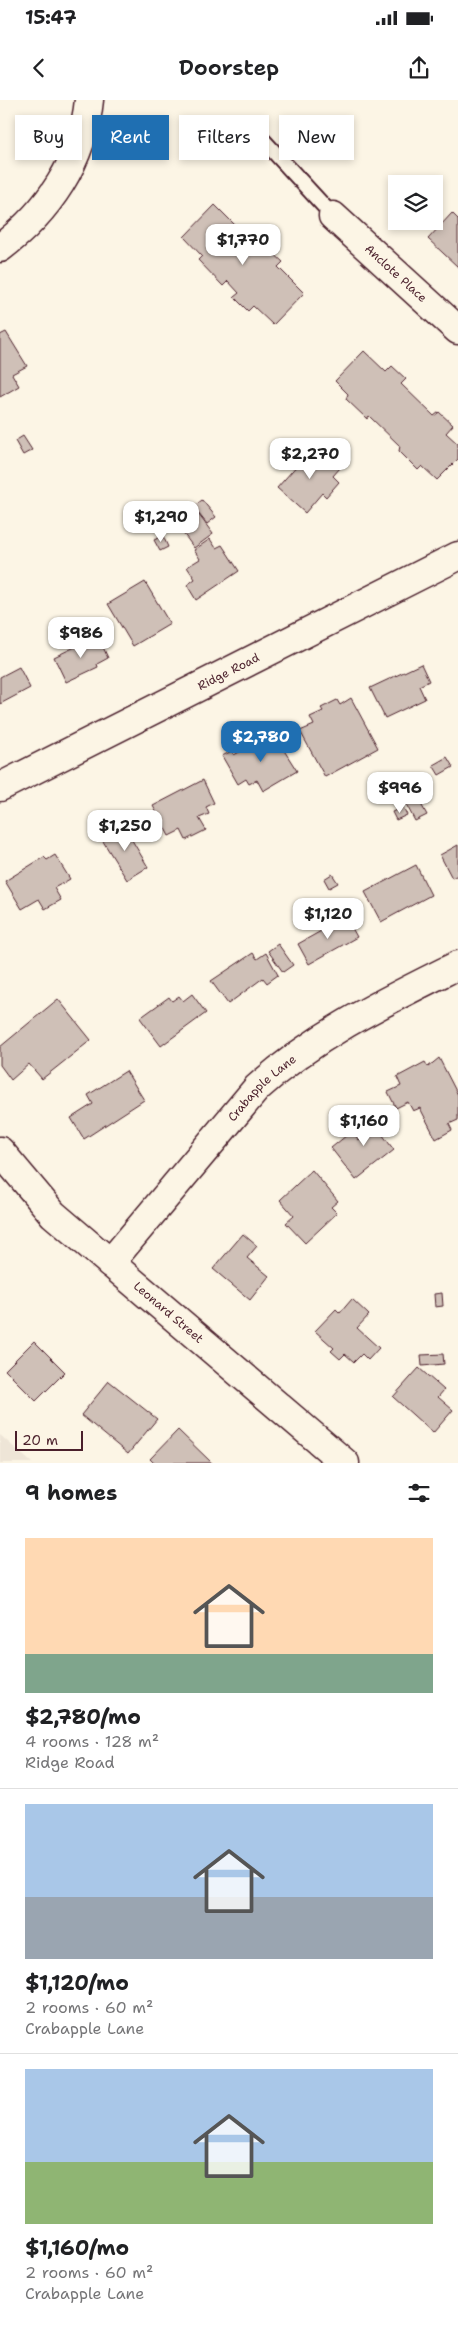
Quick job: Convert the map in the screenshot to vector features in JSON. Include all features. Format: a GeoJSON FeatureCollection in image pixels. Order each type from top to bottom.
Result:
{"type":"FeatureCollection","features":[{"type":"Feature","properties":{"kind":"street"},"geometry":{"type":"LineString","coordinates":[[0,248],[18,234],[57,191],[77,150],[89,100]]}},
{"type":"Feature","properties":{"kind":"street","name":"Anclote Place"},"geometry":{"type":"LineString","coordinates":[[333,216],[458,330]]}},
{"type":"Feature","properties":{"kind":"street","name":"Ridge Road"},"geometry":{"type":"LineString","coordinates":[[0,787],[458,556]]}},
{"type":"Feature","properties":{"kind":"street","name":"Crabapple Lane"},"geometry":{"type":"LineString","coordinates":[[110,1263],[258,1088],[282,1066],[340,1025],[458,965]]}},
{"type":"Feature","properties":{"kind":"street","name":"Leonard Street"},"geometry":{"type":"LineString","coordinates":[[0,1151],[53,1214],[345,1463]]}},
{"type":"Feature","properties":{"kind":"lane"},"geometry":{"type":"LineString","coordinates":[[269,147],[333,216]]}},
{"type":"Feature","properties":{"kind":"shaded area"},"geometry":{"type":"Polygon","coordinates":[[[0,1435],[32,1463],[0,1463],[0,1435]]]}},
{"type":"Feature","properties":{"kind":"building"},"geometry":{"type":"Polygon","coordinates":[[[215,205],[241,231],[246,226],[258,237],[253,242],[266,256],[271,251],[283,262],[278,267],[304,293],[273,325],[253,306],[248,311],[234,297],[239,293],[228,281],[223,286],[198,260],[202,256],[184,237],[215,205]]]}},
{"type":"Feature","properties":{"kind":"building"},"geometry":{"type":"Polygon","coordinates":[[[452,213],[458,219],[458,267],[428,239],[436,230],[443,230],[443,223],[452,213]]]}},
{"type":"Feature","properties":{"kind":"building"},"geometry":{"type":"Polygon","coordinates":[[[6,332],[27,366],[12,374],[19,386],[0,397],[0,335],[6,332]]]}},
{"type":"Feature","properties":{"kind":"building"},"geometry":{"type":"Polygon","coordinates":[[[364,351],[386,372],[392,366],[406,379],[401,384],[434,416],[439,412],[453,425],[446,433],[458,444],[458,459],[437,480],[422,466],[418,470],[399,451],[400,446],[369,416],[367,419],[346,399],[348,394],[335,381],[364,351]]]}},
{"type":"Feature","properties":{"kind":"building"},"geometry":{"type":"Polygon","coordinates":[[[23,436],[32,450],[23,455],[15,441],[23,436]]]}},
{"type":"Feature","properties":{"kind":"building"},"geometry":{"type":"Polygon","coordinates":[[[315,445],[340,468],[333,476],[339,482],[326,497],[322,493],[305,513],[277,488],[315,445]]]}},
{"type":"Feature","properties":{"kind":"building"},"geometry":{"type":"Polygon","coordinates":[[[202,500],[216,517],[207,524],[193,507],[202,500]]]}},
{"type":"Feature","properties":{"kind":"building"},"geometry":{"type":"Polygon","coordinates":[[[199,515],[213,534],[194,548],[180,529],[199,515]]]}},
{"type":"Feature","properties":{"kind":"building"},"geometry":{"type":"Polygon","coordinates":[[[163,536],[168,547],[160,551],[154,540],[163,536]]]}},
{"type":"Feature","properties":{"kind":"building"},"geometry":{"type":"Polygon","coordinates":[[[210,539],[216,548],[222,545],[239,571],[196,600],[187,585],[195,579],[187,567],[200,559],[194,550],[210,539]]]}},
{"type":"Feature","properties":{"kind":"building"},"geometry":{"type":"Polygon","coordinates":[[[145,582],[170,624],[133,646],[108,604],[145,582]]]}},
{"type":"Feature","properties":{"kind":"building"},"geometry":{"type":"Polygon","coordinates":[[[98,636],[108,658],[97,664],[98,667],[66,682],[54,657],[98,636]]]}},
{"type":"Feature","properties":{"kind":"building"},"geometry":{"type":"Polygon","coordinates":[[[421,664],[429,681],[419,686],[425,699],[385,718],[370,688],[421,664]]]}},
{"type":"Feature","properties":{"kind":"building"},"geometry":{"type":"Polygon","coordinates":[[[19,667],[30,688],[0,704],[0,677],[19,667]]]}},
{"type":"Feature","properties":{"kind":"building"},"geometry":{"type":"Polygon","coordinates":[[[351,698],[378,748],[325,777],[300,731],[314,725],[310,717],[323,711],[321,708],[337,700],[340,705],[351,698]]]}},
{"type":"Feature","properties":{"kind":"building"},"geometry":{"type":"Polygon","coordinates":[[[273,733],[297,771],[263,791],[257,780],[249,784],[246,779],[238,784],[222,756],[232,751],[234,755],[273,733]]]}},
{"type":"Feature","properties":{"kind":"building"},"geometry":{"type":"Polygon","coordinates":[[[447,757],[453,767],[439,775],[433,765],[447,757]]]}},
{"type":"Feature","properties":{"kind":"building"},"geometry":{"type":"Polygon","coordinates":[[[203,780],[214,803],[206,807],[209,814],[199,818],[206,830],[186,840],[181,830],[169,836],[153,806],[203,780]]]}},
{"type":"Feature","properties":{"kind":"building"},"geometry":{"type":"Polygon","coordinates":[[[416,795],[427,815],[415,821],[405,802],[416,795]]]}},
{"type":"Feature","properties":{"kind":"building"},"geometry":{"type":"Polygon","coordinates":[[[403,807],[407,815],[396,820],[392,812],[403,807]]]}},
{"type":"Feature","properties":{"kind":"building"},"geometry":{"type":"Polygon","coordinates":[[[123,825],[148,867],[127,880],[101,838],[123,825]]]}},
{"type":"Feature","properties":{"kind":"building"},"geometry":{"type":"Polygon","coordinates":[[[458,845],[458,875],[452,878],[440,855],[458,845]]]}},
{"type":"Feature","properties":{"kind":"building"},"geometry":{"type":"Polygon","coordinates":[[[55,855],[70,879],[54,888],[61,900],[45,909],[39,899],[22,909],[5,881],[44,857],[47,860],[55,855]]]}},
{"type":"Feature","properties":{"kind":"building"},"geometry":{"type":"Polygon","coordinates":[[[416,865],[431,895],[381,922],[365,892],[416,865]]]}},
{"type":"Feature","properties":{"kind":"building"},"geometry":{"type":"Polygon","coordinates":[[[332,874],[338,883],[329,888],[324,879],[332,874]]]}},
{"type":"Feature","properties":{"kind":"building"},"geometry":{"type":"Polygon","coordinates":[[[346,917],[357,937],[309,964],[298,944],[346,917]]]}},
{"type":"Feature","properties":{"kind":"building"},"geometry":{"type":"Polygon","coordinates":[[[278,944],[293,965],[283,972],[268,951],[278,944]]]}},
{"type":"Feature","properties":{"kind":"building"},"geometry":{"type":"Polygon","coordinates":[[[253,953],[257,959],[266,953],[278,975],[267,983],[263,978],[228,1004],[211,981],[253,953]]]}},
{"type":"Feature","properties":{"kind":"building"},"geometry":{"type":"Polygon","coordinates":[[[192,994],[206,1013],[161,1046],[140,1018],[169,997],[172,1001],[179,996],[183,1001],[192,994]]]}},
{"type":"Feature","properties":{"kind":"building"},"geometry":{"type":"Polygon","coordinates":[[[58,999],[91,1040],[42,1079],[29,1064],[11,1080],[0,1065],[0,1047],[58,999]]]}},
{"type":"Feature","properties":{"kind":"building"},"geometry":{"type":"Polygon","coordinates":[[[439,1058],[458,1095],[458,1120],[449,1124],[452,1130],[436,1139],[420,1108],[413,1111],[408,1102],[396,1108],[388,1092],[401,1086],[397,1077],[425,1062],[428,1067],[439,1058]]]}},
{"type":"Feature","properties":{"kind":"building"},"geometry":{"type":"Polygon","coordinates":[[[126,1071],[144,1100],[84,1139],[71,1118],[93,1104],[88,1095],[126,1071]]]}},
{"type":"Feature","properties":{"kind":"building"},"geometry":{"type":"Polygon","coordinates":[[[370,1109],[387,1130],[382,1134],[394,1150],[356,1180],[331,1148],[352,1131],[359,1140],[368,1133],[356,1119],[370,1109]]]}},
{"type":"Feature","properties":{"kind":"building"},"geometry":{"type":"Polygon","coordinates":[[[312,1170],[338,1201],[331,1207],[337,1213],[305,1243],[286,1223],[294,1216],[280,1200],[312,1170]]]}},
{"type":"Feature","properties":{"kind":"building"},"geometry":{"type":"Polygon","coordinates":[[[243,1234],[257,1246],[247,1258],[269,1276],[250,1300],[213,1269],[243,1234]]]}},
{"type":"Feature","properties":{"kind":"building"},"geometry":{"type":"Polygon","coordinates":[[[442,1293],[443,1306],[435,1307],[434,1294],[442,1293]]]}},
{"type":"Feature","properties":{"kind":"building"},"geometry":{"type":"Polygon","coordinates":[[[352,1299],[369,1315],[357,1328],[379,1348],[368,1360],[362,1354],[354,1362],[345,1354],[340,1359],[331,1351],[334,1348],[315,1331],[336,1309],[340,1313],[352,1299]]]}},
{"type":"Feature","properties":{"kind":"building"},"geometry":{"type":"Polygon","coordinates":[[[34,1341],[65,1372],[36,1401],[5,1370],[34,1341]]]}},
{"type":"Feature","properties":{"kind":"building"},"geometry":{"type":"Polygon","coordinates":[[[443,1354],[444,1364],[422,1366],[421,1355],[443,1354]]]}},
{"type":"Feature","properties":{"kind":"building"},"geometry":{"type":"Polygon","coordinates":[[[419,1368],[444,1390],[438,1397],[453,1410],[433,1433],[393,1397],[419,1368]]]}},
{"type":"Feature","properties":{"kind":"building"},"geometry":{"type":"Polygon","coordinates":[[[109,1381],[157,1419],[128,1454],[81,1415],[109,1381]]]}},
{"type":"Feature","properties":{"kind":"building"},"geometry":{"type":"Polygon","coordinates":[[[178,1430],[212,1463],[154,1463],[150,1459],[178,1430]]]}}]}
